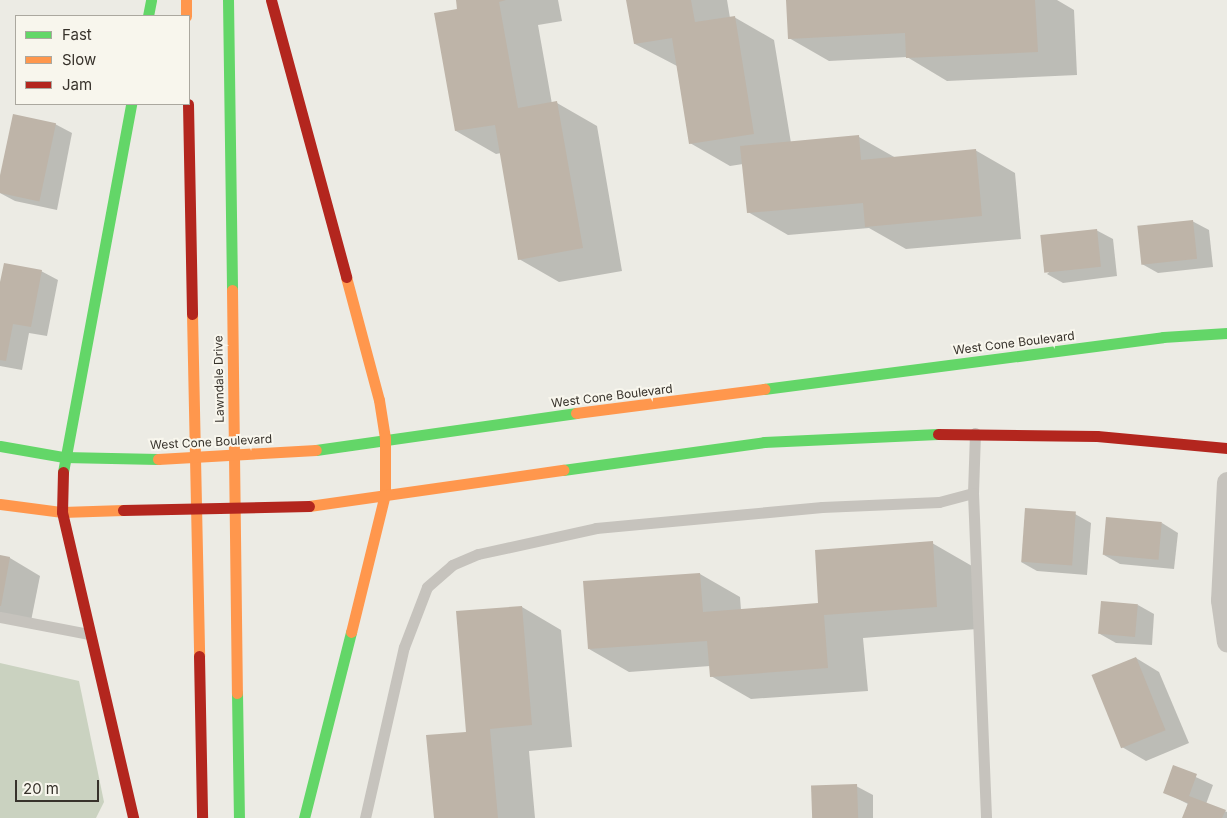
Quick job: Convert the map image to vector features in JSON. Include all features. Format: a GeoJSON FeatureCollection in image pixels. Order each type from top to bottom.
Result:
{"type":"FeatureCollection","features":[{"type":"Feature","properties":{"kind":"main road"},"geometry":{"type":"LineString","coordinates":[[148,15],[151,0]]}},
{"type":"Feature","properties":{"kind":"main road"},"geometry":{"type":"LineString","coordinates":[[186,0],[186,15]]}},
{"type":"Feature","properties":{"kind":"main road","name":"Lawndale Drive"},"geometry":{"type":"LineString","coordinates":[[228,0],[239,818]]}},
{"type":"Feature","properties":{"kind":"main road"},"geometry":{"type":"LineString","coordinates":[[270,0],[379,400],[385,438],[385,494],[304,818]]}},
{"type":"Feature","properties":{"kind":"main road"},"geometry":{"type":"LineString","coordinates":[[131,105],[64,457],[62,512],[88,634],[134,818]]}},
{"type":"Feature","properties":{"kind":"main road","name":"Lawndale Drive"},"geometry":{"type":"LineString","coordinates":[[188,105],[202,818]]}},
{"type":"Feature","properties":{"kind":"main road","name":"West Cone Boulevard"},"geometry":{"type":"LineString","coordinates":[[0,446],[64,457],[158,458],[316,450],[385,438],[1163,337],[1227,332]]}},
{"type":"Feature","properties":{"kind":"main road"},"geometry":{"type":"LineString","coordinates":[[0,504],[62,512],[309,506],[764,442],[975,433],[1096,436],[1227,448]]}},
{"type":"Feature","properties":{"kind":"street"},"geometry":{"type":"LineString","coordinates":[[1227,482],[1221,600],[1227,642]]}},
{"type":"Feature","properties":{"kind":"lane"},"geometry":{"type":"LineString","coordinates":[[975,433],[972,493],[986,818]]}},
{"type":"Feature","properties":{"kind":"lane"},"geometry":{"type":"LineString","coordinates":[[365,818],[404,648],[427,587],[452,565],[478,554],[596,528],[822,507],[939,502],[972,493]]}},
{"type":"Feature","properties":{"kind":"lane"},"geometry":{"type":"LineString","coordinates":[[0,617],[88,634]]}},
{"type":"Feature","properties":{"kind":"green space"},"geometry":{"type":"Polygon","coordinates":[[[0,663],[79,681],[104,802],[96,818],[0,818],[0,663]]]}},
{"type":"Feature","properties":{"kind":"building"},"geometry":{"type":"Polygon","coordinates":[[[456,0],[506,0],[499,2],[518,108],[557,101],[583,248],[518,260],[495,125],[455,131],[434,13],[457,9],[456,0]]]}},
{"type":"Feature","properties":{"kind":"building"},"geometry":{"type":"Polygon","coordinates":[[[626,0],[691,0],[695,22],[735,16],[754,134],[689,144],[672,38],[634,44],[626,0]]]}},
{"type":"Feature","properties":{"kind":"building"},"geometry":{"type":"Polygon","coordinates":[[[786,0],[1035,0],[1038,52],[906,58],[905,33],[788,39],[786,0]]]}},
{"type":"Feature","properties":{"kind":"building"},"geometry":{"type":"Polygon","coordinates":[[[13,114],[56,123],[39,201],[0,193],[0,175],[13,114]]]}},
{"type":"Feature","properties":{"kind":"building"},"geometry":{"type":"Polygon","coordinates":[[[859,135],[861,160],[976,149],[982,216],[865,227],[863,203],[747,213],[740,146],[859,135]]]}},
{"type":"Feature","properties":{"kind":"building"},"geometry":{"type":"Polygon","coordinates":[[[1193,220],[1197,259],[1141,265],[1137,226],[1193,220]]]}},
{"type":"Feature","properties":{"kind":"building"},"geometry":{"type":"Polygon","coordinates":[[[1097,229],[1101,267],[1044,273],[1040,235],[1097,229]]]}},
{"type":"Feature","properties":{"kind":"building"},"geometry":{"type":"Polygon","coordinates":[[[4,263],[42,270],[31,327],[13,324],[6,361],[0,360],[0,282],[4,263]]]}},
{"type":"Feature","properties":{"kind":"building"},"geometry":{"type":"Polygon","coordinates":[[[1025,508],[1076,512],[1072,565],[1021,562],[1025,508]]]}},
{"type":"Feature","properties":{"kind":"building"},"geometry":{"type":"Polygon","coordinates":[[[1106,517],[1162,522],[1158,560],[1103,555],[1106,517]]]}},
{"type":"Feature","properties":{"kind":"building"},"geometry":{"type":"Polygon","coordinates":[[[933,541],[937,607],[824,615],[828,668],[710,677],[707,641],[588,649],[583,581],[700,573],[703,612],[818,603],[815,550],[933,541]]]}},
{"type":"Feature","properties":{"kind":"building"},"geometry":{"type":"Polygon","coordinates":[[[0,555],[10,557],[1,606],[0,606],[0,555]]]}},
{"type":"Feature","properties":{"kind":"building"},"geometry":{"type":"Polygon","coordinates":[[[1101,601],[1138,604],[1135,637],[1098,634],[1101,601]]]}},
{"type":"Feature","properties":{"kind":"building"},"geometry":{"type":"Polygon","coordinates":[[[522,606],[532,725],[490,729],[498,818],[434,818],[426,735],[466,732],[456,611],[522,606]]]}},
{"type":"Feature","properties":{"kind":"building"},"geometry":{"type":"Polygon","coordinates":[[[1136,657],[1166,730],[1121,748],[1091,675],[1136,657]]]}},
{"type":"Feature","properties":{"kind":"building"},"geometry":{"type":"Polygon","coordinates":[[[1173,765],[1197,774],[1189,796],[1226,810],[1222,818],[1182,818],[1188,803],[1163,793],[1173,765]]]}},
{"type":"Feature","properties":{"kind":"building"},"geometry":{"type":"Polygon","coordinates":[[[857,784],[858,818],[812,818],[811,786],[857,784]]]}},
{"type":"Feature","properties":{"kind":"traffic: fast"},"geometry":{"type":"LineString","coordinates":[[148,15],[151,0]]}},
{"type":"Feature","properties":{"kind":"traffic: fast"},"geometry":{"type":"LineString","coordinates":[[228,0],[232,290]]}},
{"type":"Feature","properties":{"kind":"traffic: fast"},"geometry":{"type":"LineString","coordinates":[[63,472],[131,105]]}},
{"type":"Feature","properties":{"kind":"traffic: fast"},"geometry":{"type":"LineString","coordinates":[[764,389],[1163,337],[1227,333]]}},
{"type":"Feature","properties":{"kind":"traffic: fast"},"geometry":{"type":"LineString","coordinates":[[316,450],[576,413]]}},
{"type":"Feature","properties":{"kind":"traffic: fast"},"geometry":{"type":"LineString","coordinates":[[563,470],[764,442],[938,434]]}},
{"type":"Feature","properties":{"kind":"traffic: fast"},"geometry":{"type":"LineString","coordinates":[[0,446],[64,457],[158,459]]}},
{"type":"Feature","properties":{"kind":"traffic: fast"},"geometry":{"type":"LineString","coordinates":[[304,818],[351,632]]}},
{"type":"Feature","properties":{"kind":"traffic: fast"},"geometry":{"type":"LineString","coordinates":[[237,693],[239,818]]}},
{"type":"Feature","properties":{"kind":"traffic: slow"},"geometry":{"type":"LineString","coordinates":[[186,0],[186,15]]}},
{"type":"Feature","properties":{"kind":"traffic: slow"},"geometry":{"type":"LineString","coordinates":[[346,277],[379,400],[385,438],[385,494],[351,632]]}},
{"type":"Feature","properties":{"kind":"traffic: slow"},"geometry":{"type":"LineString","coordinates":[[232,290],[237,693]]}},
{"type":"Feature","properties":{"kind":"traffic: slow"},"geometry":{"type":"LineString","coordinates":[[192,314],[199,656]]}},
{"type":"Feature","properties":{"kind":"traffic: slow"},"geometry":{"type":"LineString","coordinates":[[576,413],[764,389]]}},
{"type":"Feature","properties":{"kind":"traffic: slow"},"geometry":{"type":"LineString","coordinates":[[158,459],[316,450]]}},
{"type":"Feature","properties":{"kind":"traffic: slow"},"geometry":{"type":"LineString","coordinates":[[309,506],[563,470]]}},
{"type":"Feature","properties":{"kind":"traffic: slow"},"geometry":{"type":"LineString","coordinates":[[0,504],[62,512],[123,510]]}},
{"type":"Feature","properties":{"kind":"traffic: jam"},"geometry":{"type":"LineString","coordinates":[[271,0],[346,277]]}},
{"type":"Feature","properties":{"kind":"traffic: jam"},"geometry":{"type":"LineString","coordinates":[[188,105],[192,314]]}},
{"type":"Feature","properties":{"kind":"traffic: jam"},"geometry":{"type":"LineString","coordinates":[[938,434],[1097,436],[1227,448]]}},
{"type":"Feature","properties":{"kind":"traffic: jam"},"geometry":{"type":"LineString","coordinates":[[63,472],[62,512],[133,818]]}},
{"type":"Feature","properties":{"kind":"traffic: jam"},"geometry":{"type":"LineString","coordinates":[[123,510],[309,506]]}},
{"type":"Feature","properties":{"kind":"traffic: jam"},"geometry":{"type":"LineString","coordinates":[[199,656],[202,818]]}}]}
